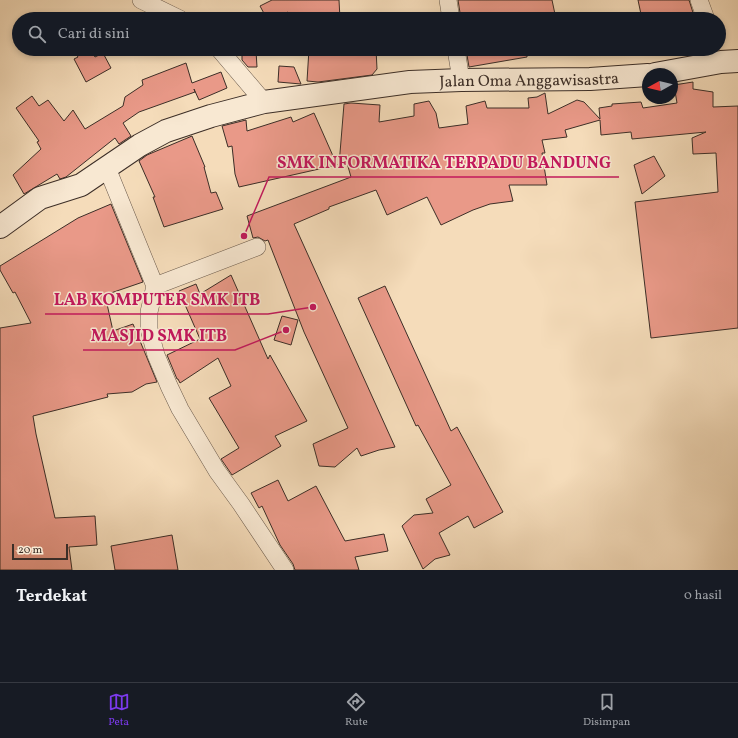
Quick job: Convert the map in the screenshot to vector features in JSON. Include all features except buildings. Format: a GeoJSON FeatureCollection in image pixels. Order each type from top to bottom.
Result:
{"type":"FeatureCollection","features":[{"type":"Feature","properties":{"kind":"main road"},"geometry":{"type":"LineString","coordinates":[[678,68],[725,57]]}},
{"type":"Feature","properties":{"kind":"main road","name":"Jalan Oma Anggawisastra"},"geometry":{"type":"LineString","coordinates":[[0,227],[40,198],[81,185],[140,145],[166,132],[211,116],[264,102],[410,82],[590,79],[642,75]]}},
{"type":"Feature","properties":{"kind":"street"},"geometry":{"type":"LineString","coordinates":[[141,0],[166,12]]}},
{"type":"Feature","properties":{"kind":"street"},"geometry":{"type":"LineString","coordinates":[[448,0],[450,12]]}},
{"type":"Feature","properties":{"kind":"street"},"geometry":{"type":"LineString","coordinates":[[699,0],[703,12]]}},
{"type":"Feature","properties":{"kind":"street"},"geometry":{"type":"LineString","coordinates":[[225,56],[264,102]]}},
{"type":"Feature","properties":{"kind":"street"},"geometry":{"type":"LineString","coordinates":[[457,56],[461,80]]}},
{"type":"Feature","properties":{"kind":"street"},"geometry":{"type":"LineString","coordinates":[[107,168],[155,286],[149,312],[149,329],[156,355],[169,386],[180,409],[217,471],[285,570]]}},
{"type":"Feature","properties":{"kind":"street"},"geometry":{"type":"LineString","coordinates":[[155,286],[257,247]]}},
{"type":"Feature","properties":{"kind":"place","name":"SMK INFORMATIKA TERPADU BANDUNG"},"geometry":{"type":"Point","coordinates":[244,236]}},
{"type":"Feature","properties":{"kind":"place","name":"LAB KOMPUTER SMK ITB"},"geometry":{"type":"Point","coordinates":[313,307]}},
{"type":"Feature","properties":{"kind":"place","name":"MASJID SMK ITB"},"geometry":{"type":"Point","coordinates":[286,330]}}]}
